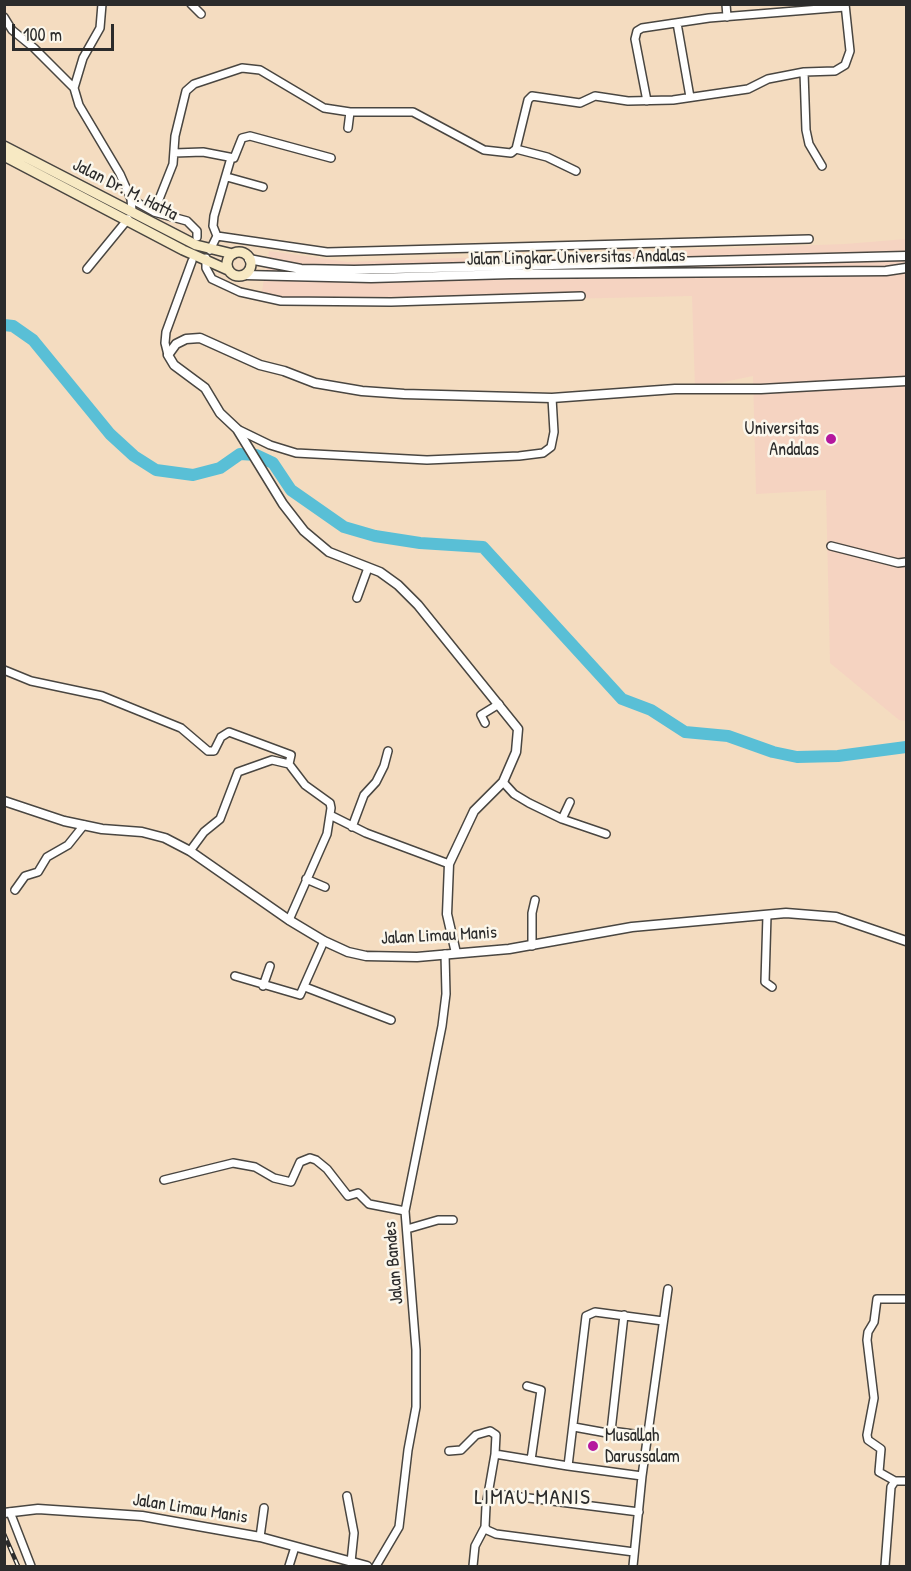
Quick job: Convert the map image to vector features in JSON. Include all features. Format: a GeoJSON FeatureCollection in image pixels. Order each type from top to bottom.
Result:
{"type":"FeatureCollection","features":[{"type":"Feature","properties":{"kind":"main road","name":"Jalan Dr. M. Hatta"},"geometry":{"type":"LineString","coordinates":[[4,146],[130,215]]}},
{"type":"Feature","properties":{"kind":"main road","name":"Jalan Dr. M. Hatta"},"geometry":{"type":"LineString","coordinates":[[4,156],[208,254],[228,270]]}},
{"type":"Feature","properties":{"kind":"main road"},"geometry":{"type":"LineString","coordinates":[[243,253],[249,259],[251,266],[245,274],[238,276],[228,270],[227,261],[234,254],[243,253]]}},
{"type":"Feature","properties":{"kind":"main road","name":"Jalan Dr. M. Hatta"},"geometry":{"type":"LineString","coordinates":[[208,254],[234,254]]}},
{"type":"Feature","properties":{"kind":"street"},"geometry":{"type":"LineString","coordinates":[[74,88],[82,58],[100,28],[102,4]]}},
{"type":"Feature","properties":{"kind":"street"},"geometry":{"type":"LineString","coordinates":[[191,4],[201,14]]}},
{"type":"Feature","properties":{"kind":"street"},"geometry":{"type":"LineString","coordinates":[[726,4],[728,17]]}},
{"type":"Feature","properties":{"kind":"street"},"geometry":{"type":"LineString","coordinates":[[154,212],[170,175],[175,136],[186,91],[195,84],[242,68],[260,70],[324,108],[350,112],[413,112],[484,150],[511,153],[516,149],[528,100],[532,96],[580,103],[595,96],[647,100],[690,97],[748,89],[768,79],[804,72],[835,71],[849,59],[851,42],[845,6],[642,28],[636,34],[647,100]]}},
{"type":"Feature","properties":{"kind":"street"},"geometry":{"type":"LineString","coordinates":[[4,17],[12,30],[34,48],[74,88],[79,105],[110,156],[131,199],[130,215],[87,268]]}},
{"type":"Feature","properties":{"kind":"street"},"geometry":{"type":"LineString","coordinates":[[677,23],[690,97]]}},
{"type":"Feature","properties":{"kind":"street"},"geometry":{"type":"LineString","coordinates":[[804,72],[807,137],[822,166]]}},
{"type":"Feature","properties":{"kind":"street"},"geometry":{"type":"LineString","coordinates":[[348,128],[350,112]]}},
{"type":"Feature","properties":{"kind":"street"},"geometry":{"type":"LineString","coordinates":[[174,153],[203,152],[231,158],[236,155],[242,138],[250,136],[331,158]]}},
{"type":"Feature","properties":{"kind":"street"},"geometry":{"type":"LineString","coordinates":[[516,149],[547,156],[576,171]]}},
{"type":"Feature","properties":{"kind":"street"},"geometry":{"type":"LineString","coordinates":[[231,158],[214,216],[213,226],[217,236],[208,254],[206,268],[212,279],[240,292],[281,301],[391,302],[581,296]]}},
{"type":"Feature","properties":{"kind":"street"},"geometry":{"type":"LineString","coordinates":[[227,177],[263,187]]}},
{"type":"Feature","properties":{"kind":"street"},"geometry":{"type":"LineString","coordinates":[[131,199],[154,212],[187,221],[197,231],[197,237]]}},
{"type":"Feature","properties":{"kind":"street"},"geometry":{"type":"LineString","coordinates":[[217,236],[327,252],[809,239]]}},
{"type":"Feature","properties":{"kind":"street","name":"Jalan Lingkar Universitas Andalas"},"geometry":{"type":"LineString","coordinates":[[249,259],[301,269],[354,270],[906,256]]}},
{"type":"Feature","properties":{"kind":"street"},"geometry":{"type":"LineString","coordinates":[[192,261],[166,333],[165,343],[168,355],[181,372],[205,388],[220,413],[237,429],[283,504],[313,540],[328,552],[387,576],[418,605],[499,704],[519,735],[516,752],[502,783],[474,811],[449,864],[447,914],[456,953]]}},
{"type":"Feature","properties":{"kind":"street","name":"Jalan Lingkar Universitas Andalas"},"geometry":{"type":"LineString","coordinates":[[245,274],[371,278],[511,274],[886,271],[906,268]]}},
{"type":"Feature","properties":{"kind":"street"},"geometry":{"type":"LineString","coordinates":[[168,355],[176,344],[186,339],[200,338],[260,365],[315,383],[362,391],[552,398],[675,389],[761,389],[906,381]]}},
{"type":"Feature","properties":{"kind":"street"},"geometry":{"type":"LineString","coordinates":[[237,429],[270,445],[297,453],[427,460],[519,456],[543,453],[551,447],[554,432],[552,398]]}},
{"type":"Feature","properties":{"kind":"street"},"geometry":{"type":"LineString","coordinates":[[831,546],[903,564],[906,562]]}},
{"type":"Feature","properties":{"kind":"street"},"geometry":{"type":"LineString","coordinates":[[357,598],[368,568]]}},
{"type":"Feature","properties":{"kind":"street"},"geometry":{"type":"LineString","coordinates":[[4,670],[31,681],[102,696],[181,728],[199,745],[212,752],[221,737],[229,732],[291,754],[289,764]]}},
{"type":"Feature","properties":{"kind":"street"},"geometry":{"type":"LineString","coordinates":[[485,723],[481,715],[499,704]]}},
{"type":"Feature","properties":{"kind":"street"},"geometry":{"type":"LineString","coordinates":[[352,827],[364,795],[376,782],[388,751]]}},
{"type":"Feature","properties":{"kind":"street"},"geometry":{"type":"LineString","coordinates":[[190,852],[204,832],[220,819],[238,772],[272,760],[289,764],[305,785],[330,803],[327,834],[289,920]]}},
{"type":"Feature","properties":{"kind":"street"},"geometry":{"type":"LineString","coordinates":[[502,783],[514,794],[562,819],[606,834]]}},
{"type":"Feature","properties":{"kind":"street","name":"Jalan Limau Manis"},"geometry":{"type":"LineString","coordinates":[[4,801],[84,825],[154,834],[190,852],[289,920],[324,940],[348,952],[374,957],[445,954],[532,945],[632,927],[786,913],[830,916],[906,941]]}},
{"type":"Feature","properties":{"kind":"street"},"geometry":{"type":"LineString","coordinates":[[562,819],[570,802]]}},
{"type":"Feature","properties":{"kind":"street"},"geometry":{"type":"LineString","coordinates":[[330,815],[352,827],[449,864]]}},
{"type":"Feature","properties":{"kind":"street"},"geometry":{"type":"LineString","coordinates":[[15,890],[25,876],[38,872],[46,857],[68,845],[84,825]]}},
{"type":"Feature","properties":{"kind":"street"},"geometry":{"type":"LineString","coordinates":[[306,879],[325,887]]}},
{"type":"Feature","properties":{"kind":"street"},"geometry":{"type":"LineString","coordinates":[[532,945],[534,900]]}},
{"type":"Feature","properties":{"kind":"street"},"geometry":{"type":"LineString","coordinates":[[768,915],[765,982],[772,987]]}},
{"type":"Feature","properties":{"kind":"street"},"geometry":{"type":"LineString","coordinates":[[235,976],[297,996],[305,987],[324,940]]}},
{"type":"Feature","properties":{"kind":"street","name":"Jalan Bandes"},"geometry":{"type":"LineString","coordinates":[[376,1566],[400,1520],[408,1450],[416,1407],[416,1350],[405,1211],[442,1026],[446,994],[445,954]]}},
{"type":"Feature","properties":{"kind":"street"},"geometry":{"type":"LineString","coordinates":[[263,986],[270,966]]}},
{"type":"Feature","properties":{"kind":"street"},"geometry":{"type":"LineString","coordinates":[[305,987],[391,1020]]}},
{"type":"Feature","properties":{"kind":"street"},"geometry":{"type":"LineString","coordinates":[[164,1180],[223,1168],[233,1163],[255,1167],[274,1178],[291,1182],[300,1162],[310,1158],[327,1169],[348,1196],[358,1193],[369,1204],[405,1211]]}},
{"type":"Feature","properties":{"kind":"street"},"geometry":{"type":"LineString","coordinates":[[407,1228],[438,1220],[453,1220]]}},
{"type":"Feature","properties":{"kind":"street"},"geometry":{"type":"LineString","coordinates":[[633,1566],[642,1476],[668,1289]]}},
{"type":"Feature","properties":{"kind":"street"},"geometry":{"type":"LineString","coordinates":[[906,1299],[877,1299],[874,1322],[868,1332],[874,1398],[867,1435],[868,1440],[881,1449],[879,1472],[895,1481],[906,1481]]}},
{"type":"Feature","properties":{"kind":"street"},"geometry":{"type":"LineString","coordinates":[[568,1466],[586,1316],[595,1312],[663,1321]]}},
{"type":"Feature","properties":{"kind":"street"},"geometry":{"type":"LineString","coordinates":[[611,1431],[624,1315]]}},
{"type":"Feature","properties":{"kind":"street"},"geometry":{"type":"LineString","coordinates":[[527,1386],[541,1390],[531,1460]]}},
{"type":"Feature","properties":{"kind":"street"},"geometry":{"type":"LineString","coordinates":[[574,1427],[607,1433],[611,1431],[648,1436]]}},
{"type":"Feature","properties":{"kind":"street"},"geometry":{"type":"LineString","coordinates":[[449,1450],[461,1450],[476,1435],[490,1431],[496,1435],[485,1527],[476,1546],[473,1566]]}},
{"type":"Feature","properties":{"kind":"street"},"geometry":{"type":"LineString","coordinates":[[495,1454],[642,1476]]}},
{"type":"Feature","properties":{"kind":"street"},"geometry":{"type":"LineString","coordinates":[[885,1566],[891,1487],[895,1481]]}},
{"type":"Feature","properties":{"kind":"street"},"geometry":{"type":"LineString","coordinates":[[489,1493],[639,1512]]}},
{"type":"Feature","properties":{"kind":"street"},"geometry":{"type":"LineString","coordinates":[[347,1496],[354,1533],[351,1562]]}},
{"type":"Feature","properties":{"kind":"street"},"geometry":{"type":"LineString","coordinates":[[260,1537],[264,1508]]}},
{"type":"Feature","properties":{"kind":"street","name":"Jalan Limau Manis"},"geometry":{"type":"LineString","coordinates":[[7,1513],[38,1509],[142,1516],[260,1537],[367,1566]]}},
{"type":"Feature","properties":{"kind":"street"},"geometry":{"type":"LineString","coordinates":[[7,1513],[31,1566]]}},
{"type":"Feature","properties":{"kind":"street"},"geometry":{"type":"LineString","coordinates":[[485,1527],[496,1534],[634,1552]]}},
{"type":"Feature","properties":{"kind":"street"},"geometry":{"type":"LineString","coordinates":[[289,1566],[295,1547]]}},
{"type":"Feature","properties":{"kind":"shaded area","name":"Universitas Andalas"},"geometry":{"type":"Polygon","coordinates":[[[906,239],[906,721],[899,720],[830,663],[826,490],[756,494],[753,376],[695,388],[692,296],[349,304],[260,302],[269,251],[348,262],[845,244],[906,239]]]}},
{"type":"Feature","properties":{"kind":"waterway"},"geometry":{"type":"LineString","coordinates":[[4,325],[13,326],[33,340],[110,434],[134,456],[156,470],[193,475],[220,468],[240,454],[256,455],[273,463],[291,490],[344,527],[375,536],[420,543],[483,547],[622,699],[651,710],[685,732],[728,736],[773,752],[797,757],[838,756],[906,747]]}},
{"type":"Feature","properties":{"kind":"railway"},"geometry":{"type":"LineString","coordinates":[[4,1534],[18,1566]]}},
{"type":"Feature","properties":{"kind":"place","name":"Universitas Andalas"},"geometry":{"type":"Point","coordinates":[831,439]}},
{"type":"Feature","properties":{"kind":"place","name":"Musallah Darussalam"},"geometry":{"type":"Point","coordinates":[593,1446]}},
{"type":"Feature","properties":{"kind":"district","name":"LIMAU MANIS"},"geometry":{"type":"Point","coordinates":[533,1498]}}]}
